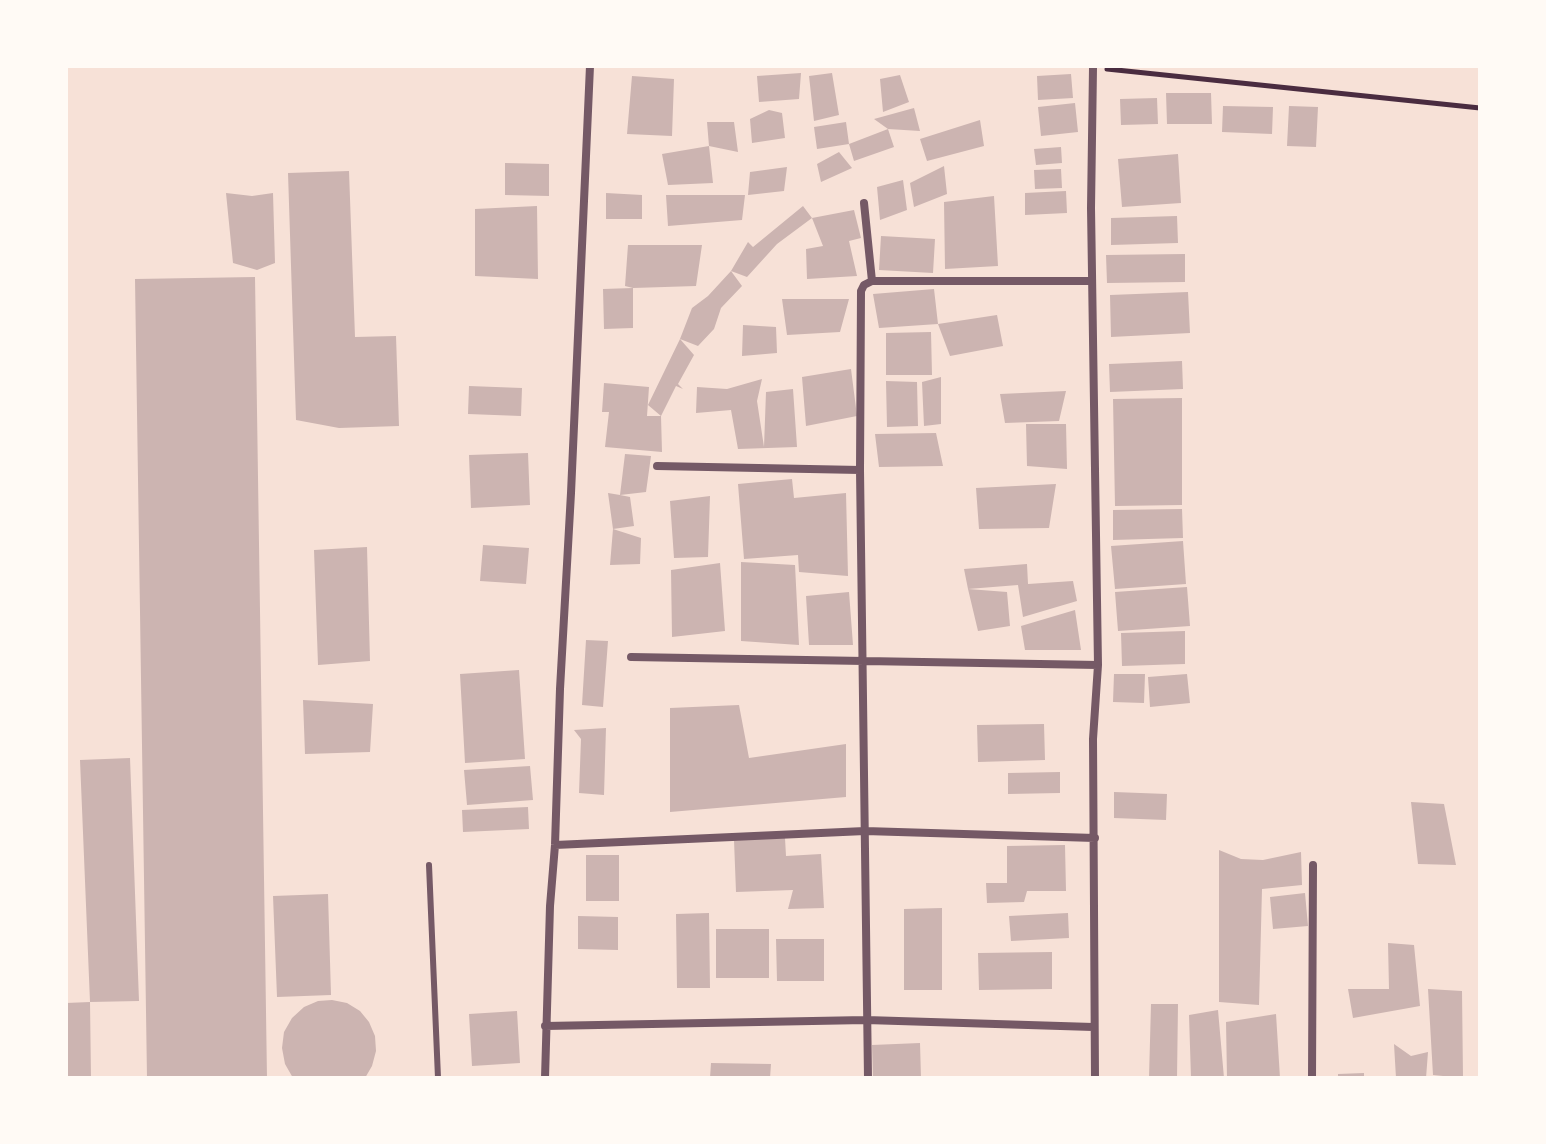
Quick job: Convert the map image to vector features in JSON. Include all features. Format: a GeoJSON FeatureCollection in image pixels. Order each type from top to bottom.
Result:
{"type":"FeatureCollection","features":[{"type":"Feature","properties":{"kind":"street"},"geometry":{"type":"LineString","coordinates":[[545,1078],[590,66]]}},
{"type":"Feature","properties":{"kind":"street"},"geometry":{"type":"LineString","coordinates":[[1093,68],[1091,281],[1098,665],[1093,739],[1095,1078]]}},
{"type":"Feature","properties":{"kind":"street"},"geometry":{"type":"LineString","coordinates":[[864,203],[872,281]]}},
{"type":"Feature","properties":{"kind":"street"},"geometry":{"type":"LineString","coordinates":[[868,1078],[865,661],[860,470],[861,291],[864,285],[872,281],[1091,281]]}},
{"type":"Feature","properties":{"kind":"street"},"geometry":{"type":"LineString","coordinates":[[657,466],[860,470]]}},
{"type":"Feature","properties":{"kind":"street"},"geometry":{"type":"LineString","coordinates":[[631,657],[1098,665]]}},
{"type":"Feature","properties":{"kind":"street"},"geometry":{"type":"LineString","coordinates":[[555,845],[865,831],[1095,838]]}},
{"type":"Feature","properties":{"kind":"street"},"geometry":{"type":"LineString","coordinates":[[1312,1078],[1313,865]]}},
{"type":"Feature","properties":{"kind":"street"},"geometry":{"type":"LineString","coordinates":[[545,1026],[866,1020],[1093,1027]]}},
{"type":"Feature","properties":{"kind":"lane"},"geometry":{"type":"LineString","coordinates":[[429,865],[438,1078]]}},
{"type":"Feature","properties":{"kind":"path"},"geometry":{"type":"LineString","coordinates":[[1093,68],[1480,108]]}},
{"type":"Feature","properties":{"kind":"building"},"geometry":{"type":"Polygon","coordinates":[[[801,73],[799,99],[759,102],[757,76],[801,73]]]}},
{"type":"Feature","properties":{"kind":"building"},"geometry":{"type":"Polygon","coordinates":[[[832,73],[839,115],[814,121],[809,76],[832,73]]]}},
{"type":"Feature","properties":{"kind":"building"},"geometry":{"type":"Polygon","coordinates":[[[1071,74],[1073,98],[1038,100],[1037,76],[1071,74]]]}},
{"type":"Feature","properties":{"kind":"building"},"geometry":{"type":"Polygon","coordinates":[[[900,75],[909,102],[883,112],[880,79],[900,75]]]}},
{"type":"Feature","properties":{"kind":"building"},"geometry":{"type":"Polygon","coordinates":[[[632,76],[674,79],[672,136],[627,134],[632,76]]]}},
{"type":"Feature","properties":{"kind":"building"},"geometry":{"type":"Polygon","coordinates":[[[1166,93],[1211,93],[1212,124],[1167,124],[1166,93]]]}},
{"type":"Feature","properties":{"kind":"building"},"geometry":{"type":"Polygon","coordinates":[[[1157,98],[1158,124],[1121,125],[1120,99],[1157,98]]]}},
{"type":"Feature","properties":{"kind":"building"},"geometry":{"type":"Polygon","coordinates":[[[1075,103],[1078,132],[1041,136],[1038,107],[1075,103]]]}},
{"type":"Feature","properties":{"kind":"building"},"geometry":{"type":"Polygon","coordinates":[[[1223,106],[1273,107],[1272,134],[1222,132],[1223,106]]]}},
{"type":"Feature","properties":{"kind":"building"},"geometry":{"type":"Polygon","coordinates":[[[1289,106],[1318,107],[1316,147],[1287,146],[1289,106]]]}},
{"type":"Feature","properties":{"kind":"building"},"geometry":{"type":"Polygon","coordinates":[[[914,108],[920,131],[888,129],[874,119],[914,108]]]}},
{"type":"Feature","properties":{"kind":"building"},"geometry":{"type":"Polygon","coordinates":[[[769,110],[782,113],[785,138],[752,143],[750,119],[769,110]]]}},
{"type":"Feature","properties":{"kind":"building"},"geometry":{"type":"Polygon","coordinates":[[[980,120],[984,146],[927,161],[920,139],[980,120]]]}},
{"type":"Feature","properties":{"kind":"building"},"geometry":{"type":"Polygon","coordinates":[[[707,122],[734,122],[738,152],[709,146],[707,122]]]}},
{"type":"Feature","properties":{"kind":"building"},"geometry":{"type":"Polygon","coordinates":[[[846,122],[849,144],[817,149],[814,127],[846,122]]]}},
{"type":"Feature","properties":{"kind":"building"},"geometry":{"type":"Polygon","coordinates":[[[888,129],[894,147],[854,161],[849,144],[888,129]]]}},
{"type":"Feature","properties":{"kind":"building"},"geometry":{"type":"Polygon","coordinates":[[[709,146],[713,183],[668,185],[662,154],[709,146]]]}},
{"type":"Feature","properties":{"kind":"building"},"geometry":{"type":"Polygon","coordinates":[[[1061,147],[1062,163],[1036,165],[1034,149],[1061,147]]]}},
{"type":"Feature","properties":{"kind":"building"},"geometry":{"type":"Polygon","coordinates":[[[839,152],[852,168],[821,182],[817,164],[839,152]]]}},
{"type":"Feature","properties":{"kind":"building"},"geometry":{"type":"Polygon","coordinates":[[[1178,154],[1181,203],[1122,207],[1118,159],[1178,154]]]}},
{"type":"Feature","properties":{"kind":"building"},"geometry":{"type":"Polygon","coordinates":[[[505,163],[549,164],[549,196],[505,195],[505,163]]]}},
{"type":"Feature","properties":{"kind":"building"},"geometry":{"type":"Polygon","coordinates":[[[944,166],[947,194],[914,207],[910,183],[944,166]]]}},
{"type":"Feature","properties":{"kind":"building"},"geometry":{"type":"Polygon","coordinates":[[[787,167],[784,191],[748,195],[750,172],[787,167]]]}},
{"type":"Feature","properties":{"kind":"building"},"geometry":{"type":"Polygon","coordinates":[[[1061,169],[1062,188],[1035,189],[1034,170],[1061,169]]]}},
{"type":"Feature","properties":{"kind":"building"},"geometry":{"type":"Polygon","coordinates":[[[349,171],[355,337],[396,336],[399,426],[339,428],[296,420],[288,173],[349,171]]]}},
{"type":"Feature","properties":{"kind":"building"},"geometry":{"type":"Polygon","coordinates":[[[903,180],[907,210],[880,220],[877,187],[903,180]]]}},
{"type":"Feature","properties":{"kind":"building"},"geometry":{"type":"Polygon","coordinates":[[[1066,191],[1067,213],[1025,215],[1025,193],[1066,191]]]}},
{"type":"Feature","properties":{"kind":"building"},"geometry":{"type":"Polygon","coordinates":[[[226,193],[252,196],[273,193],[275,263],[257,270],[233,263],[226,193]]]}},
{"type":"Feature","properties":{"kind":"building"},"geometry":{"type":"Polygon","coordinates":[[[606,193],[642,195],[642,219],[606,219],[606,193]]]}},
{"type":"Feature","properties":{"kind":"building"},"geometry":{"type":"Polygon","coordinates":[[[666,195],[745,195],[742,220],[668,226],[666,195]]]}},
{"type":"Feature","properties":{"kind":"building"},"geometry":{"type":"Polygon","coordinates":[[[994,196],[998,266],[945,269],[944,202],[994,196]]]}},
{"type":"Feature","properties":{"kind":"building"},"geometry":{"type":"Polygon","coordinates":[[[537,206],[538,279],[475,276],[475,209],[537,206]]]}},
{"type":"Feature","properties":{"kind":"building"},"geometry":{"type":"Polygon","coordinates":[[[803,206],[812,218],[777,244],[747,277],[731,271],[748,242],[753,247],[803,206]]]}},
{"type":"Feature","properties":{"kind":"building"},"geometry":{"type":"Polygon","coordinates":[[[854,210],[861,238],[849,241],[857,276],[807,279],[806,249],[823,246],[812,218],[854,210]]]}},
{"type":"Feature","properties":{"kind":"building"},"geometry":{"type":"Polygon","coordinates":[[[1177,216],[1178,243],[1111,245],[1111,218],[1177,216]]]}},
{"type":"Feature","properties":{"kind":"building"},"geometry":{"type":"Polygon","coordinates":[[[881,236],[935,239],[933,273],[879,270],[881,236]]]}},
{"type":"Feature","properties":{"kind":"building"},"geometry":{"type":"Polygon","coordinates":[[[628,245],[702,245],[696,286],[625,286],[628,245]]]}},
{"type":"Feature","properties":{"kind":"building"},"geometry":{"type":"Polygon","coordinates":[[[1185,254],[1185,282],[1107,283],[1106,255],[1185,254]]]}},
{"type":"Feature","properties":{"kind":"building"},"geometry":{"type":"Polygon","coordinates":[[[731,271],[742,286],[721,308],[714,329],[698,346],[680,339],[692,308],[731,271]]]}},
{"type":"Feature","properties":{"kind":"building"},"geometry":{"type":"Polygon","coordinates":[[[255,277],[267,1078],[147,1078],[135,279],[255,277]]]}},
{"type":"Feature","properties":{"kind":"building"},"geometry":{"type":"Polygon","coordinates":[[[633,288],[633,328],[604,329],[603,289],[633,288]]]}},
{"type":"Feature","properties":{"kind":"building"},"geometry":{"type":"Polygon","coordinates":[[[934,289],[938,324],[879,328],[873,294],[934,289]]]}},
{"type":"Feature","properties":{"kind":"building"},"geometry":{"type":"Polygon","coordinates":[[[1188,292],[1190,333],[1111,337],[1110,295],[1188,292]]]}},
{"type":"Feature","properties":{"kind":"building"},"geometry":{"type":"Polygon","coordinates":[[[782,299],[849,299],[840,332],[787,335],[782,299]]]}},
{"type":"Feature","properties":{"kind":"building"},"geometry":{"type":"Polygon","coordinates":[[[997,315],[1003,346],[950,356],[938,324],[997,315]]]}},
{"type":"Feature","properties":{"kind":"building"},"geometry":{"type":"Polygon","coordinates":[[[743,325],[776,327],[777,353],[742,356],[743,325]]]}},
{"type":"Feature","properties":{"kind":"building"},"geometry":{"type":"Polygon","coordinates":[[[931,332],[932,375],[886,375],[886,333],[931,332]]]}},
{"type":"Feature","properties":{"kind":"building"},"geometry":{"type":"Polygon","coordinates":[[[680,339],[694,355],[678,384],[683,389],[676,386],[661,416],[648,405],[680,339]]]}},
{"type":"Feature","properties":{"kind":"building"},"geometry":{"type":"Polygon","coordinates":[[[1182,361],[1183,389],[1110,392],[1109,364],[1182,361]]]}},
{"type":"Feature","properties":{"kind":"building"},"geometry":{"type":"Polygon","coordinates":[[[851,369],[857,416],[806,426],[802,377],[851,369]]]}},
{"type":"Feature","properties":{"kind":"building"},"geometry":{"type":"Polygon","coordinates":[[[941,377],[941,424],[924,426],[922,382],[941,377]]]}},
{"type":"Feature","properties":{"kind":"building"},"geometry":{"type":"Polygon","coordinates":[[[762,379],[757,401],[764,447],[766,392],[793,389],[797,447],[738,449],[731,410],[696,413],[697,387],[727,389],[762,379]]]}},
{"type":"Feature","properties":{"kind":"building"},"geometry":{"type":"Polygon","coordinates":[[[886,381],[917,382],[918,426],[887,427],[886,381]]]}},
{"type":"Feature","properties":{"kind":"building"},"geometry":{"type":"Polygon","coordinates":[[[604,383],[649,387],[647,416],[661,416],[662,452],[605,447],[609,412],[602,412],[604,383]]]}},
{"type":"Feature","properties":{"kind":"building"},"geometry":{"type":"Polygon","coordinates":[[[469,386],[522,388],[521,416],[468,414],[469,386]]]}},
{"type":"Feature","properties":{"kind":"building"},"geometry":{"type":"Polygon","coordinates":[[[1066,391],[1059,421],[1005,423],[1000,394],[1066,391]]]}},
{"type":"Feature","properties":{"kind":"building"},"geometry":{"type":"Polygon","coordinates":[[[1182,398],[1182,505],[1115,506],[1113,399],[1182,398]]]}},
{"type":"Feature","properties":{"kind":"building"},"geometry":{"type":"Polygon","coordinates":[[[1026,424],[1066,424],[1067,469],[1027,466],[1026,424]]]}},
{"type":"Feature","properties":{"kind":"building"},"geometry":{"type":"Polygon","coordinates":[[[936,433],[943,466],[879,467],[875,434],[936,433]]]}},
{"type":"Feature","properties":{"kind":"building"},"geometry":{"type":"Polygon","coordinates":[[[528,453],[530,505],[471,508],[469,455],[528,453]]]}},
{"type":"Feature","properties":{"kind":"building"},"geometry":{"type":"Polygon","coordinates":[[[625,454],[651,456],[646,492],[620,495],[625,454]]]}},
{"type":"Feature","properties":{"kind":"building"},"geometry":{"type":"Polygon","coordinates":[[[792,479],[794,498],[846,493],[848,576],[799,572],[798,555],[744,559],[738,484],[792,479]]]}},
{"type":"Feature","properties":{"kind":"building"},"geometry":{"type":"Polygon","coordinates":[[[1056,484],[1049,528],[979,529],[976,488],[1056,484]]]}},
{"type":"Feature","properties":{"kind":"building"},"geometry":{"type":"Polygon","coordinates":[[[608,493],[630,497],[634,526],[613,529],[608,493]]]}},
{"type":"Feature","properties":{"kind":"building"},"geometry":{"type":"Polygon","coordinates":[[[710,496],[708,557],[674,558],[670,501],[710,496]]]}},
{"type":"Feature","properties":{"kind":"building"},"geometry":{"type":"Polygon","coordinates":[[[1182,509],[1183,538],[1113,540],[1113,510],[1182,509]]]}},
{"type":"Feature","properties":{"kind":"building"},"geometry":{"type":"Polygon","coordinates":[[[613,529],[641,538],[640,564],[610,565],[613,529]]]}},
{"type":"Feature","properties":{"kind":"building"},"geometry":{"type":"Polygon","coordinates":[[[1183,541],[1186,584],[1115,589],[1111,546],[1183,541]]]}},
{"type":"Feature","properties":{"kind":"building"},"geometry":{"type":"Polygon","coordinates":[[[483,545],[529,548],[526,584],[480,581],[483,545]]]}},
{"type":"Feature","properties":{"kind":"building"},"geometry":{"type":"Polygon","coordinates":[[[367,547],[370,661],[318,665],[314,550],[367,547]]]}},
{"type":"Feature","properties":{"kind":"building"},"geometry":{"type":"Polygon","coordinates":[[[741,562],[795,565],[799,645],[741,641],[741,562]]]}},
{"type":"Feature","properties":{"kind":"building"},"geometry":{"type":"Polygon","coordinates":[[[720,563],[725,631],[672,637],[671,570],[720,563]]]}},
{"type":"Feature","properties":{"kind":"building"},"geometry":{"type":"Polygon","coordinates":[[[1027,564],[1028,584],[1073,581],[1077,601],[1023,617],[1018,585],[968,589],[964,569],[1027,564]]]}},
{"type":"Feature","properties":{"kind":"building"},"geometry":{"type":"Polygon","coordinates":[[[1187,587],[1190,626],[1118,631],[1115,592],[1187,587]]]}},
{"type":"Feature","properties":{"kind":"building"},"geometry":{"type":"Polygon","coordinates":[[[968,589],[1007,592],[1010,626],[978,631],[968,589]]]}},
{"type":"Feature","properties":{"kind":"building"},"geometry":{"type":"Polygon","coordinates":[[[849,592],[853,645],[809,645],[806,596],[849,592]]]}},
{"type":"Feature","properties":{"kind":"building"},"geometry":{"type":"Polygon","coordinates":[[[1075,610],[1081,650],[1025,650],[1021,626],[1075,610]]]}},
{"type":"Feature","properties":{"kind":"building"},"geometry":{"type":"Polygon","coordinates":[[[1185,631],[1185,664],[1122,666],[1121,633],[1185,631]]]}},
{"type":"Feature","properties":{"kind":"building"},"geometry":{"type":"Polygon","coordinates":[[[586,640],[608,641],[603,707],[582,705],[586,640]]]}},
{"type":"Feature","properties":{"kind":"building"},"geometry":{"type":"Polygon","coordinates":[[[519,670],[525,759],[465,763],[460,674],[519,670]]]}},
{"type":"Feature","properties":{"kind":"building"},"geometry":{"type":"Polygon","coordinates":[[[1114,674],[1145,674],[1144,703],[1113,702],[1114,674]]]}},
{"type":"Feature","properties":{"kind":"building"},"geometry":{"type":"Polygon","coordinates":[[[1187,674],[1190,703],[1150,707],[1148,677],[1187,674]]]}},
{"type":"Feature","properties":{"kind":"building"},"geometry":{"type":"Polygon","coordinates":[[[303,700],[373,704],[370,752],[305,754],[303,700]]]}},
{"type":"Feature","properties":{"kind":"building"},"geometry":{"type":"Polygon","coordinates":[[[739,705],[749,758],[846,744],[846,797],[670,812],[670,708],[739,705]]]}},
{"type":"Feature","properties":{"kind":"building"},"geometry":{"type":"Polygon","coordinates":[[[1044,724],[1045,760],[978,762],[977,725],[1044,724]]]}},
{"type":"Feature","properties":{"kind":"building"},"geometry":{"type":"Polygon","coordinates":[[[606,728],[604,795],[579,793],[581,739],[574,730],[606,728]]]}},
{"type":"Feature","properties":{"kind":"building"},"geometry":{"type":"Polygon","coordinates":[[[130,758],[139,1001],[90,1002],[80,760],[130,758]]]}},
{"type":"Feature","properties":{"kind":"building"},"geometry":{"type":"Polygon","coordinates":[[[530,766],[533,800],[467,805],[464,770],[530,766]]]}},
{"type":"Feature","properties":{"kind":"building"},"geometry":{"type":"Polygon","coordinates":[[[1060,772],[1060,793],[1008,794],[1008,773],[1060,772]]]}},
{"type":"Feature","properties":{"kind":"building"},"geometry":{"type":"Polygon","coordinates":[[[1114,792],[1167,794],[1166,820],[1114,818],[1114,792]]]}},
{"type":"Feature","properties":{"kind":"building"},"geometry":{"type":"Polygon","coordinates":[[[1411,802],[1444,804],[1456,865],[1418,864],[1411,802]]]}},
{"type":"Feature","properties":{"kind":"building"},"geometry":{"type":"Polygon","coordinates":[[[528,807],[529,829],[463,832],[462,810],[528,807]]]}},
{"type":"Feature","properties":{"kind":"building"},"geometry":{"type":"Polygon","coordinates":[[[785,838],[786,856],[821,854],[824,908],[788,909],[793,890],[736,892],[734,840],[785,838]]]}},
{"type":"Feature","properties":{"kind":"building"},"geometry":{"type":"Polygon","coordinates":[[[1065,845],[1066,891],[1027,891],[1024,902],[987,903],[986,883],[1007,883],[1007,846],[1065,845]]]}},
{"type":"Feature","properties":{"kind":"building"},"geometry":{"type":"Polygon","coordinates":[[[1219,850],[1241,859],[1263,860],[1301,852],[1302,885],[1262,889],[1259,1005],[1219,1002],[1219,850]]]}},
{"type":"Feature","properties":{"kind":"building"},"geometry":{"type":"Polygon","coordinates":[[[586,855],[619,855],[619,901],[586,901],[586,855]]]}},
{"type":"Feature","properties":{"kind":"building"},"geometry":{"type":"Polygon","coordinates":[[[1305,893],[1308,926],[1273,929],[1270,897],[1305,893]]]}},
{"type":"Feature","properties":{"kind":"building"},"geometry":{"type":"Polygon","coordinates":[[[328,894],[331,995],[277,997],[273,896],[328,894]]]}},
{"type":"Feature","properties":{"kind":"building"},"geometry":{"type":"Polygon","coordinates":[[[942,908],[942,990],[904,990],[904,909],[942,908]]]}},
{"type":"Feature","properties":{"kind":"building"},"geometry":{"type":"Polygon","coordinates":[[[709,913],[710,988],[677,988],[676,914],[709,913]]]}},
{"type":"Feature","properties":{"kind":"building"},"geometry":{"type":"Polygon","coordinates":[[[1068,913],[1069,938],[1011,941],[1009,916],[1068,913]]]}},
{"type":"Feature","properties":{"kind":"building"},"geometry":{"type":"Polygon","coordinates":[[[578,916],[618,917],[618,950],[578,949],[578,916]]]}},
{"type":"Feature","properties":{"kind":"building"},"geometry":{"type":"Polygon","coordinates":[[[716,929],[769,929],[769,978],[716,978],[716,929]]]}},
{"type":"Feature","properties":{"kind":"building"},"geometry":{"type":"Polygon","coordinates":[[[776,939],[824,939],[824,981],[777,981],[776,939]]]}},
{"type":"Feature","properties":{"kind":"building"},"geometry":{"type":"Polygon","coordinates":[[[1388,943],[1414,945],[1420,1006],[1353,1018],[1348,989],[1389,989],[1388,943]]]}},
{"type":"Feature","properties":{"kind":"building"},"geometry":{"type":"Polygon","coordinates":[[[1052,952],[1052,989],[979,990],[978,953],[1052,952]]]}},
{"type":"Feature","properties":{"kind":"building"},"geometry":{"type":"Polygon","coordinates":[[[1428,989],[1462,991],[1463,1078],[1433,1075],[1428,989]]]}},
{"type":"Feature","properties":{"kind":"building"},"geometry":{"type":"Polygon","coordinates":[[[318,1001],[347,1003],[360,1011],[369,1022],[375,1036],[376,1051],[372,1066],[365,1078],[293,1078],[285,1064],[282,1048],[284,1032],[292,1018],[304,1007],[318,1001]]]}},
{"type":"Feature","properties":{"kind":"building"},"geometry":{"type":"Polygon","coordinates":[[[90,1002],[91,1078],[66,1078],[66,1003],[90,1002]]]}},
{"type":"Feature","properties":{"kind":"building"},"geometry":{"type":"Polygon","coordinates":[[[1151,1004],[1178,1004],[1177,1078],[1149,1078],[1151,1004]]]}},
{"type":"Feature","properties":{"kind":"building"},"geometry":{"type":"Polygon","coordinates":[[[1218,1010],[1224,1078],[1191,1078],[1189,1015],[1218,1010]]]}},
{"type":"Feature","properties":{"kind":"building"},"geometry":{"type":"Polygon","coordinates":[[[517,1011],[520,1063],[472,1066],[469,1014],[517,1011]]]}},
{"type":"Feature","properties":{"kind":"building"},"geometry":{"type":"Polygon","coordinates":[[[1276,1014],[1280,1078],[1227,1078],[1226,1022],[1276,1014]]]}},
{"type":"Feature","properties":{"kind":"building"},"geometry":{"type":"Polygon","coordinates":[[[920,1043],[921,1078],[873,1078],[872,1045],[920,1043]]]}},
{"type":"Feature","properties":{"kind":"building"},"geometry":{"type":"Polygon","coordinates":[[[1394,1044],[1411,1056],[1428,1052],[1426,1078],[1396,1078],[1394,1044]]]}},
{"type":"Feature","properties":{"kind":"building"},"geometry":{"type":"Polygon","coordinates":[[[711,1063],[771,1064],[770,1078],[710,1078],[711,1063]]]}},
{"type":"Feature","properties":{"kind":"building"},"geometry":{"type":"Polygon","coordinates":[[[1364,1073],[1364,1078],[1338,1078],[1338,1074],[1364,1073]]]}}]}
